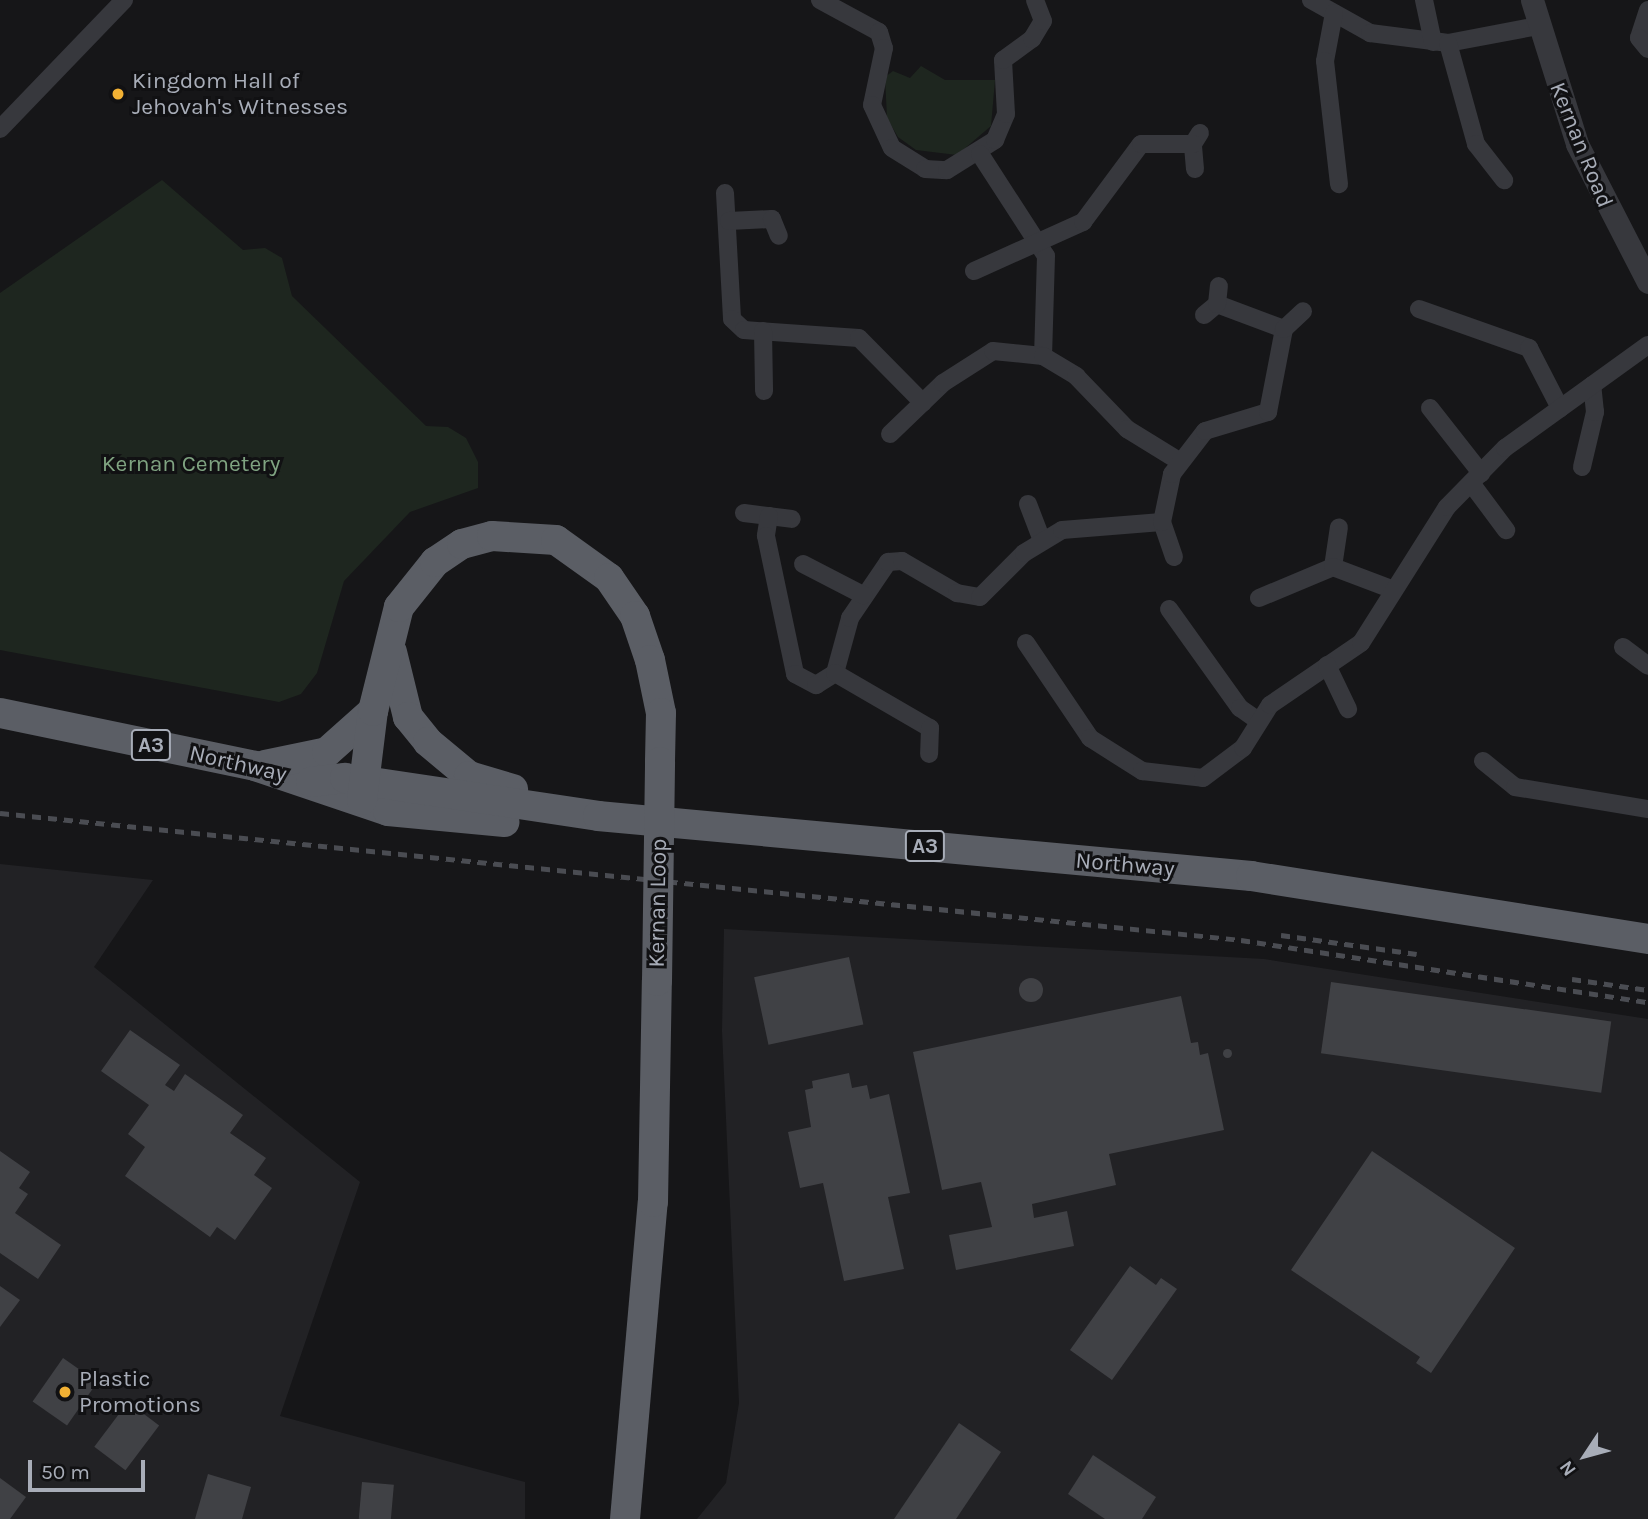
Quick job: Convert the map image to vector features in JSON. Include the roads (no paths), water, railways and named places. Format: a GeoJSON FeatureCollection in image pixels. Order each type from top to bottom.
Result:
{"type":"FeatureCollection","features":[{"type":"Feature","properties":{"kind":"highway","name":"Kernan Loop"},"geometry":{"type":"LineString","coordinates":[[362,792],[373,711],[389,634],[413,586],[462,544],[527,534],[556,540],[609,578],[635,616],[661,713],[653,1202],[625,1519]]}},
{"type":"Feature","properties":{"kind":"highway","name":"A3"},"geometry":{"type":"LineString","coordinates":[[389,634],[408,717],[447,762],[469,776],[598,816]]}},
{"type":"Feature","properties":{"kind":"highway"},"geometry":{"type":"LineString","coordinates":[[254,766],[327,752],[373,711]]}},
{"type":"Feature","properties":{"kind":"highway","name":"Northway"},"geometry":{"type":"LineString","coordinates":[[0,713],[254,766],[311,782],[362,792],[546,820],[598,816]]}},
{"type":"Feature","properties":{"kind":"highway","name":"Northway"},"geometry":{"type":"LineString","coordinates":[[362,792],[1251,876],[1648,939]]}},
{"type":"Feature","properties":{"kind":"street"},"geometry":{"type":"LineString","coordinates":[[0,129],[124,0]]}},
{"type":"Feature","properties":{"kind":"street"},"geometry":{"type":"LineString","coordinates":[[820,0],[879,32],[884,48],[872,105],[892,148],[925,169],[947,170],[980,154],[1006,114],[1003,60],[1032,39],[1043,21],[1035,0]]}},
{"type":"Feature","properties":{"kind":"street"},"geometry":{"type":"LineString","coordinates":[[1311,0],[1370,33],[1441,43],[1538,26]]}},
{"type":"Feature","properties":{"kind":"street"},"geometry":{"type":"LineString","coordinates":[[1424,0],[1476,144],[1504,180]]}},
{"type":"Feature","properties":{"kind":"street","name":"Kernan Road"},"geometry":{"type":"LineString","coordinates":[[1532,0],[1577,144],[1640,251],[1648,282]]}},
{"type":"Feature","properties":{"kind":"street"},"geometry":{"type":"LineString","coordinates":[[1648,10],[1639,38],[1648,49]]}},
{"type":"Feature","properties":{"kind":"street"},"geometry":{"type":"LineString","coordinates":[[1334,13],[1325,61],[1339,184]]}},
{"type":"Feature","properties":{"kind":"street"},"geometry":{"type":"LineString","coordinates":[[974,271],[1083,222],[1141,144],[1197,138],[1195,169]]}},
{"type":"Feature","properties":{"kind":"street"},"geometry":{"type":"LineString","coordinates":[[980,154],[1041,242],[1049,280],[1043,356]]}},
{"type":"Feature","properties":{"kind":"street"},"geometry":{"type":"LineString","coordinates":[[725,193],[729,221],[732,319],[744,330],[859,338],[923,402]]}},
{"type":"Feature","properties":{"kind":"street"},"geometry":{"type":"LineString","coordinates":[[729,221],[772,219],[779,236]]}},
{"type":"Feature","properties":{"kind":"street"},"geometry":{"type":"LineString","coordinates":[[1213,302],[1284,329]]}},
{"type":"Feature","properties":{"kind":"street"},"geometry":{"type":"LineString","coordinates":[[1419,309],[1529,348],[1560,408]]}},
{"type":"Feature","properties":{"kind":"street"},"geometry":{"type":"LineString","coordinates":[[1174,557],[1162,522],[1179,461],[1205,431],[1268,412],[1275,401],[1284,329],[1304,311]]}},
{"type":"Feature","properties":{"kind":"street"},"geometry":{"type":"LineString","coordinates":[[763,331],[764,391]]}},
{"type":"Feature","properties":{"kind":"street"},"geometry":{"type":"LineString","coordinates":[[1026,643],[1090,738],[1142,771],[1203,778],[1243,748],[1256,719],[1327,665],[1361,643],[1447,507],[1476,478],[1560,408],[1648,345]]}},
{"type":"Feature","properties":{"kind":"street"},"geometry":{"type":"LineString","coordinates":[[890,433],[923,402],[993,351],[1043,356],[1076,376],[1127,429],[1179,461]]}},
{"type":"Feature","properties":{"kind":"street"},"geometry":{"type":"LineString","coordinates":[[1582,467],[1595,412],[1592,385]]}},
{"type":"Feature","properties":{"kind":"street"},"geometry":{"type":"LineString","coordinates":[[1430,408],[1506,530]]}},
{"type":"Feature","properties":{"kind":"street"},"geometry":{"type":"LineString","coordinates":[[1025,501],[1042,540]]}},
{"type":"Feature","properties":{"kind":"street"},"geometry":{"type":"LineString","coordinates":[[744,513],[792,519]]}},
{"type":"Feature","properties":{"kind":"street"},"geometry":{"type":"LineString","coordinates":[[769,516],[766,536],[795,674],[816,685],[835,673],[850,618],[863,595],[888,562],[902,561],[957,593],[980,597],[1042,540],[1062,530],[1162,522]]}},
{"type":"Feature","properties":{"kind":"street"},"geometry":{"type":"LineString","coordinates":[[1333,566],[1339,527]]}},
{"type":"Feature","properties":{"kind":"street"},"geometry":{"type":"LineString","coordinates":[[803,564],[863,595]]}},
{"type":"Feature","properties":{"kind":"street"},"geometry":{"type":"LineString","coordinates":[[1259,598],[1333,566],[1395,590]]}},
{"type":"Feature","properties":{"kind":"street"},"geometry":{"type":"LineString","coordinates":[[1169,608],[1240,708],[1256,719]]}},
{"type":"Feature","properties":{"kind":"street"},"geometry":{"type":"LineString","coordinates":[[1623,646],[1648,666]]}},
{"type":"Feature","properties":{"kind":"street"},"geometry":{"type":"LineString","coordinates":[[1327,665],[1348,709]]}},
{"type":"Feature","properties":{"kind":"street"},"geometry":{"type":"LineString","coordinates":[[835,673],[930,728],[929,754]]}},
{"type":"Feature","properties":{"kind":"street"},"geometry":{"type":"LineString","coordinates":[[1483,761],[1516,787],[1648,809]]}},
{"type":"Feature","properties":{"kind":"railway"},"geometry":{"type":"LineString","coordinates":[[0,813],[1241,940],[1648,1002]]}},
{"type":"Feature","properties":{"kind":"railway"},"geometry":{"type":"LineString","coordinates":[[1281,935],[1417,954]]}},
{"type":"Feature","properties":{"kind":"railway"},"geometry":{"type":"LineString","coordinates":[[1572,979],[1648,990]]}},
{"type":"Feature","properties":{"kind":"place","name":"Kingdom Hall of Jehovah's Witnesses"},"geometry":{"type":"Point","coordinates":[118,94]}},
{"type":"Feature","properties":{"kind":"place","name":"Plastic Promotions"},"geometry":{"type":"Point","coordinates":[65,1392]}},
{"type":"Feature","properties":{"kind":"park label","name":"Kernan Cemetery"},"geometry":{"type":"Point","coordinates":[191,464]}}]}
